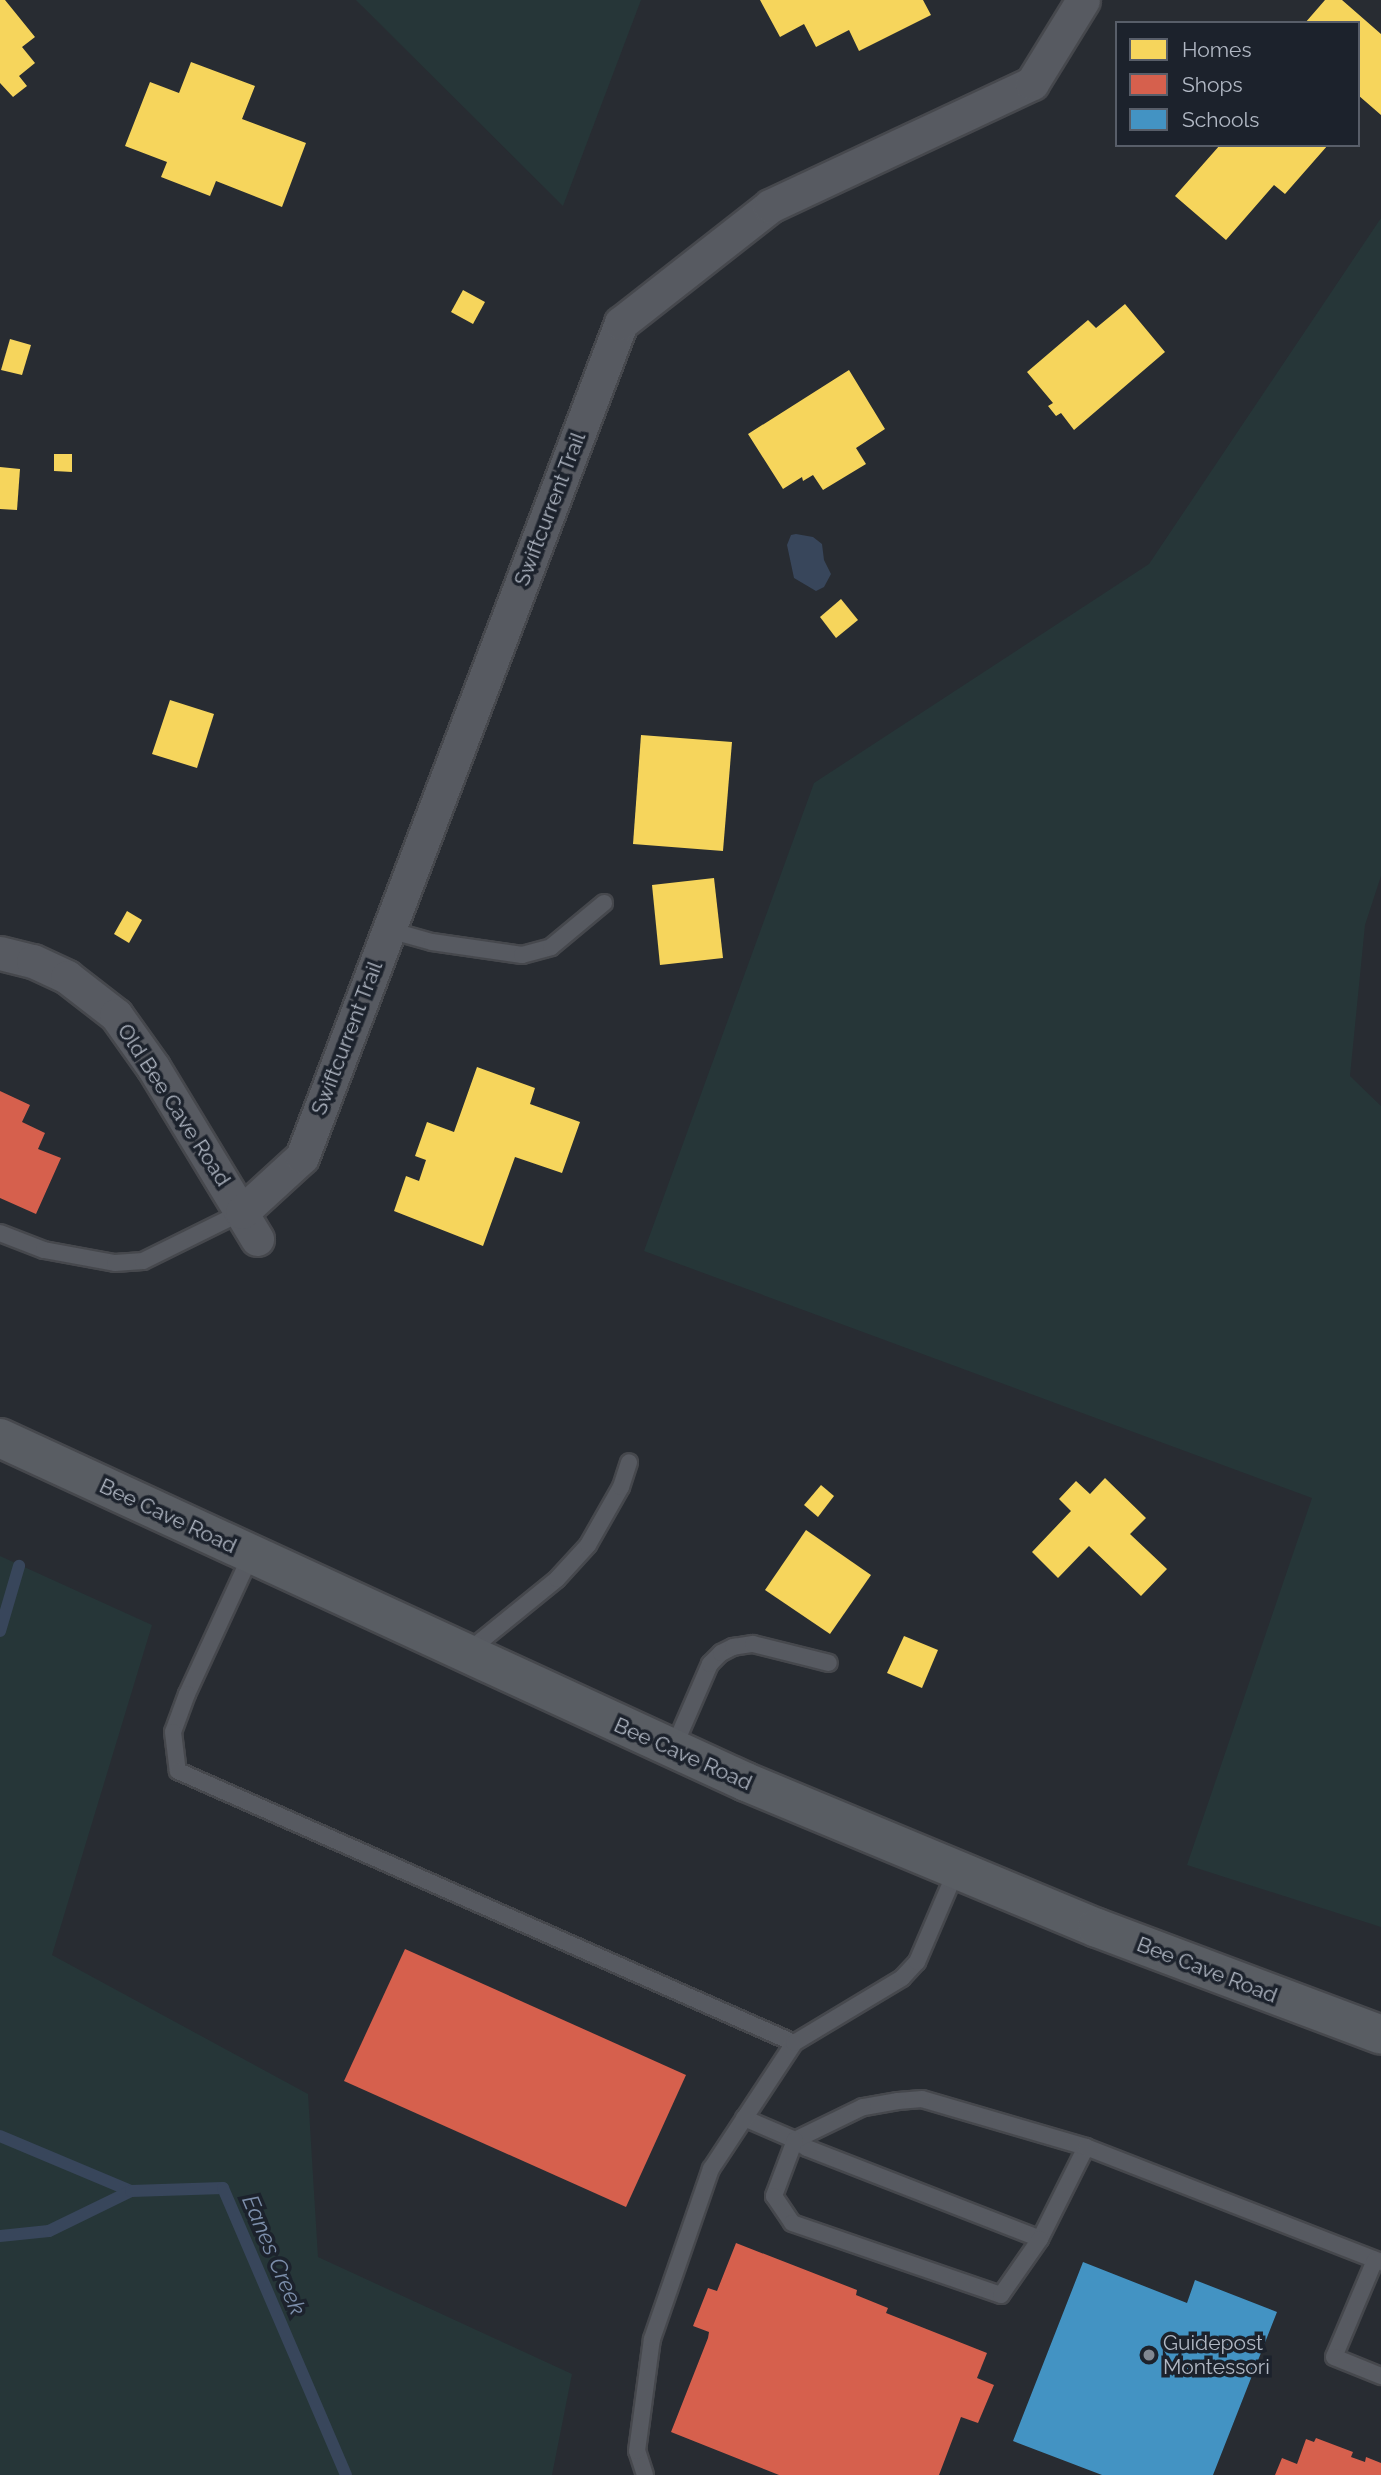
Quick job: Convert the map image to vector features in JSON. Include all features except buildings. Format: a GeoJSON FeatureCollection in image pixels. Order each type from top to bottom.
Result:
{"type":"FeatureCollection","features":[{"type":"Feature","properties":{"kind":"main road","name":"Bee Cave Road"},"geometry":{"type":"LineString","coordinates":[[0,1438],[673,1749],[956,1871],[1122,1938],[1381,2035]]}},
{"type":"Feature","properties":{"kind":"street","name":"Swiftcurrent Trail"},"geometry":{"type":"LineString","coordinates":[[250,1226],[302,1157],[621,323],[770,206],[1032,83],[1083,0]]}},
{"type":"Feature","properties":{"kind":"street","name":"Old Bee Cave Road"},"geometry":{"type":"LineString","coordinates":[[0,953],[33,961],[67,977],[116,1015],[153,1067],[250,1226]]}},
{"type":"Feature","properties":{"kind":"lane"},"geometry":{"type":"LineString","coordinates":[[389,930],[432,942],[522,955],[551,947],[604,903]]}},
{"type":"Feature","properties":{"kind":"lane"},"geometry":{"type":"LineString","coordinates":[[0,1233],[44,1250],[115,1263],[143,1261],[250,1226]]}},
{"type":"Feature","properties":{"kind":"lane"},"geometry":{"type":"LineString","coordinates":[[464,1654],[556,1579],[588,1545],[621,1488],[629,1462]]}},
{"type":"Feature","properties":{"kind":"lane"},"geometry":{"type":"LineString","coordinates":[[251,1555],[187,1694],[173,1732],[178,1770],[794,2043]]}},
{"type":"Feature","properties":{"kind":"lane"},"geometry":{"type":"LineString","coordinates":[[673,1749],[710,1664],[722,1653],[733,1647],[753,1644],[829,1663]]}},
{"type":"Feature","properties":{"kind":"lane"},"geometry":{"type":"LineString","coordinates":[[645,2475],[637,2451],[652,2339],[711,2169],[794,2043],[892,1984],[917,1962],[956,1871]]}},
{"type":"Feature","properties":{"kind":"lane"},"geometry":{"type":"LineString","coordinates":[[1086,2147],[1040,2239],[1001,2295],[792,2223],[774,2196],[794,2140],[863,2107],[922,2098],[1086,2147],[1378,2261],[1334,2357],[1381,2376]]}},
{"type":"Feature","properties":{"kind":"lane"},"geometry":{"type":"LineString","coordinates":[[744,2118],[1040,2239]]}},
{"type":"Feature","properties":{"kind":"shaded area"},"geometry":{"type":"Polygon","coordinates":[[[356,0],[641,0],[563,206],[356,0]]]}},
{"type":"Feature","properties":{"kind":"shaded area"},"geometry":{"type":"Polygon","coordinates":[[[1381,218],[1381,876],[1365,925],[1350,1076],[1381,1106],[1381,1927],[1187,1865],[1312,1498],[644,1251],[814,783],[1149,564],[1381,218]]]}},
{"type":"Feature","properties":{"kind":"shaded area"},"geometry":{"type":"Polygon","coordinates":[[[0,1556],[152,1625],[52,1955],[308,2094],[318,2257],[572,2374],[552,2475],[0,2475],[0,1556]]]}},
{"type":"Feature","properties":{"kind":"water"},"geometry":{"type":"Polygon","coordinates":[[[791,535],[813,537],[822,544],[824,560],[831,574],[824,587],[816,591],[794,578],[787,545],[791,535]]]}},
{"type":"Feature","properties":{"kind":"waterway"},"geometry":{"type":"LineString","coordinates":[[0,1631],[19,1566]]}},
{"type":"Feature","properties":{"kind":"waterway"},"geometry":{"type":"LineString","coordinates":[[0,2136],[131,2191]]}},
{"type":"Feature","properties":{"kind":"waterway","name":"Eanes Creek"},"geometry":{"type":"LineString","coordinates":[[0,2236],[49,2231],[131,2191],[223,2188],[346,2475]]}},
{"type":"Feature","properties":{"kind":"place","name":"Guidepost Montessori"},"geometry":{"type":"Point","coordinates":[1149,2355]}}]}
